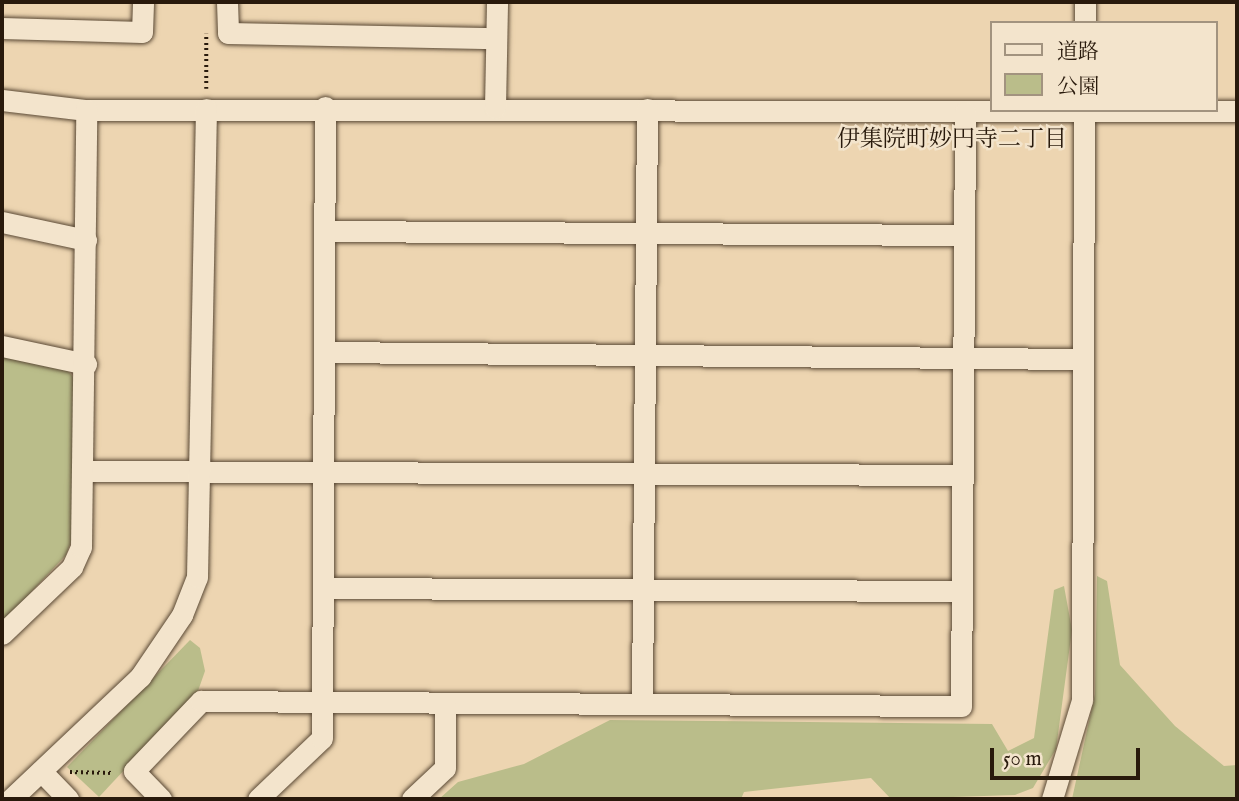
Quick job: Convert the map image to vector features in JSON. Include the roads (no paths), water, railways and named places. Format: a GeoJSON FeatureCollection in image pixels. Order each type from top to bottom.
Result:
{"type":"FeatureCollection","features":[{"type":"Feature","properties":{"kind":"street"},"geometry":{"type":"LineString","coordinates":[[2,28],[142,32],[143,2]]}},
{"type":"Feature","properties":{"kind":"street"},"geometry":{"type":"LineString","coordinates":[[227,2],[228,33],[496,38]]}},
{"type":"Feature","properties":{"kind":"street"},"geometry":{"type":"LineString","coordinates":[[495,108],[496,2]]}},
{"type":"Feature","properties":{"kind":"street"},"geometry":{"type":"LineString","coordinates":[[1085,2],[1085,21]]}},
{"type":"Feature","properties":{"kind":"street"},"geometry":{"type":"LineString","coordinates":[[2,100],[86,110],[325,107],[990,112]]}},
{"type":"Feature","properties":{"kind":"street"},"geometry":{"type":"LineString","coordinates":[[258,799],[322,738],[325,107]]}},
{"type":"Feature","properties":{"kind":"street"},"geometry":{"type":"LineString","coordinates":[[11,799],[140,677],[182,615],[202,542],[206,109]]}},
{"type":"Feature","properties":{"kind":"street"},"geometry":{"type":"LineString","coordinates":[[642,704],[647,109]]}},
{"type":"Feature","properties":{"kind":"street"},"geometry":{"type":"LineString","coordinates":[[2,634],[72,567],[84,525],[86,110]]}},
{"type":"Feature","properties":{"kind":"street"},"geometry":{"type":"LineString","coordinates":[[1218,111],[1237,111]]}},
{"type":"Feature","properties":{"kind":"street"},"geometry":{"type":"LineString","coordinates":[[161,799],[134,771],[201,701],[961,706],[965,112]]}},
{"type":"Feature","properties":{"kind":"street"},"geometry":{"type":"LineString","coordinates":[[1052,799],[1082,700],[1081,359],[1084,112]]}},
{"type":"Feature","properties":{"kind":"street"},"geometry":{"type":"LineString","coordinates":[[2,222],[86,240]]}},
{"type":"Feature","properties":{"kind":"street"},"geometry":{"type":"LineString","coordinates":[[324,231],[963,235]]}},
{"type":"Feature","properties":{"kind":"street"},"geometry":{"type":"LineString","coordinates":[[2,346],[86,364]]}},
{"type":"Feature","properties":{"kind":"street"},"geometry":{"type":"LineString","coordinates":[[324,352],[1081,359]]}},
{"type":"Feature","properties":{"kind":"street"},"geometry":{"type":"LineString","coordinates":[[85,471],[962,475]]}},
{"type":"Feature","properties":{"kind":"street"},"geometry":{"type":"LineString","coordinates":[[323,588],[961,591]]}},
{"type":"Feature","properties":{"kind":"street"},"geometry":{"type":"LineString","coordinates":[[412,799],[445,768],[445,703]]}},
{"type":"Feature","properties":{"kind":"street"},"geometry":{"type":"LineString","coordinates":[[41,771],[68,799]]}},
{"type":"Feature","properties":{"kind":"district","name":"伊集院町妙円寺二丁目"},"geometry":{"type":"Point","coordinates":[952,140]}}]}
